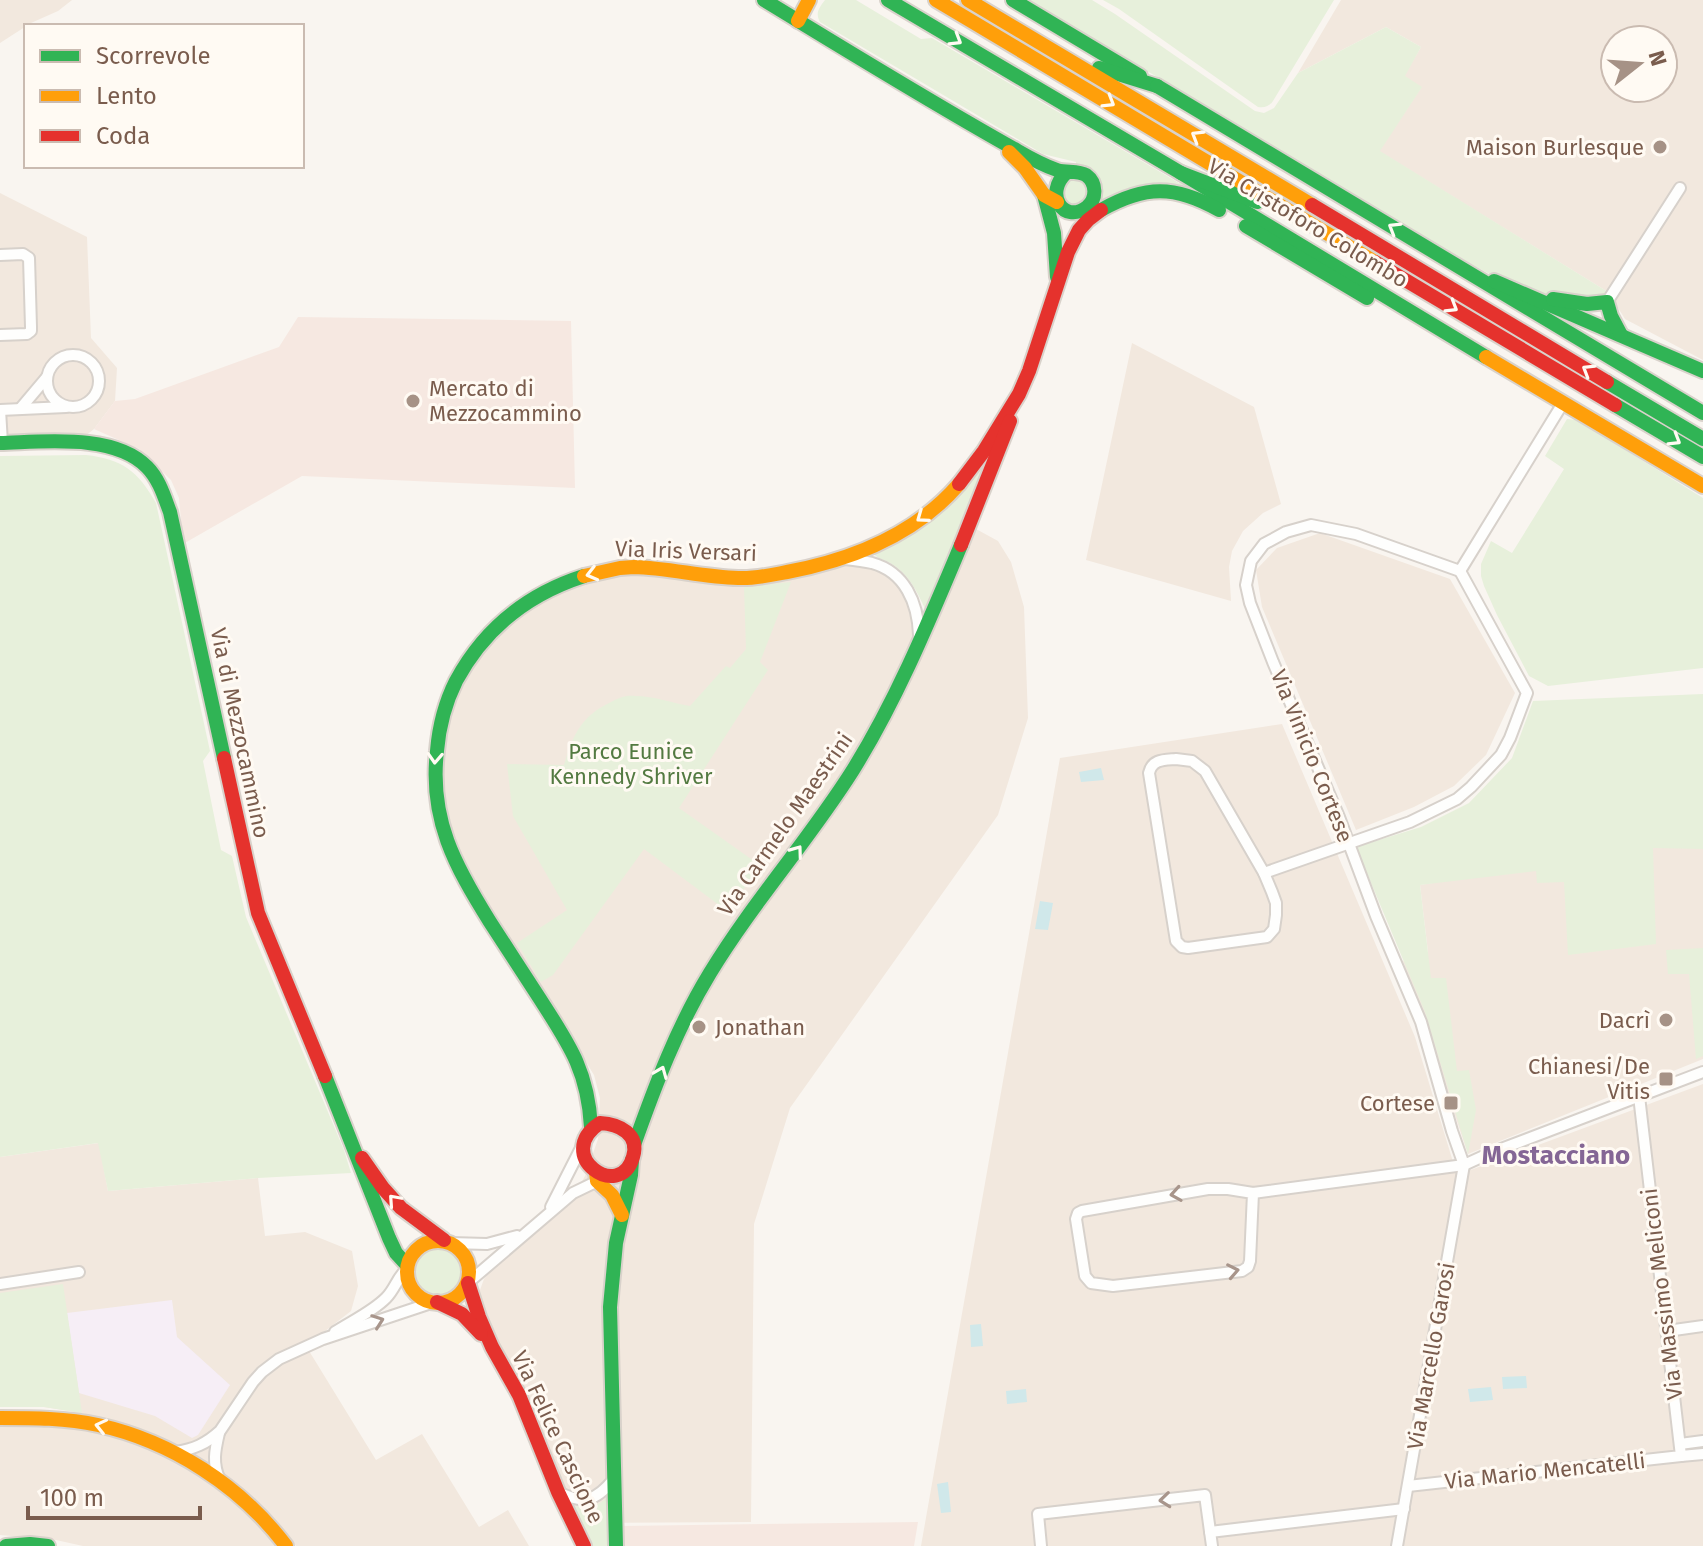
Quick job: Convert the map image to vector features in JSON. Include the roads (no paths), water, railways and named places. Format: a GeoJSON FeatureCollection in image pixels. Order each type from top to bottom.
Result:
{"type":"FeatureCollection","features":[{"type":"Feature","properties":{"kind":"main road"},"geometry":{"type":"LineString","coordinates":[[764,0],[1037,162],[1066,173],[1079,172],[1090,178],[1095,191],[1091,214]]}},
{"type":"Feature","properties":{"kind":"main road"},"geometry":{"type":"LineString","coordinates":[[798,21],[809,0]]}},
{"type":"Feature","properties":{"kind":"main road","name":"Via Cristoforo Colombo"},"geometry":{"type":"LineString","coordinates":[[888,0],[1703,486]]}},
{"type":"Feature","properties":{"kind":"main road","name":"Via Cristoforo Colombo"},"geometry":{"type":"LineString","coordinates":[[936,0],[1703,457]]}},
{"type":"Feature","properties":{"kind":"main road","name":"Via Cristoforo Colombo"},"geometry":{"type":"LineString","coordinates":[[968,0],[1703,439]]}},
{"type":"Feature","properties":{"kind":"main road","name":"Via Cristoforo Colombo"},"geometry":{"type":"LineString","coordinates":[[1013,0],[1703,413]]}},
{"type":"Feature","properties":{"kind":"main road"},"geometry":{"type":"LineString","coordinates":[[1044,45],[1115,74],[1157,86]]}},
{"type":"Feature","properties":{"kind":"main road"},"geometry":{"type":"LineString","coordinates":[[990,136],[1025,168],[1050,198],[1067,211],[1091,214],[1123,197],[1145,191],[1186,193],[1401,317],[1444,331]]}},
{"type":"Feature","properties":{"kind":"main road"},"geometry":{"type":"LineString","coordinates":[[1057,285],[1050,198],[1061,176],[1066,173]]}},
{"type":"Feature","properties":{"kind":"main road"},"geometry":{"type":"LineString","coordinates":[[1181,173],[1252,200],[1325,239],[1349,245]]}},
{"type":"Feature","properties":{"kind":"main road","name":"Via Iris Versari"},"geometry":{"type":"LineString","coordinates":[[591,1127],[588,1089],[581,1067],[471,891],[445,836],[437,802],[435,758],[440,722],[449,694],[474,651],[509,613],[572,579],[635,567],[739,578],[810,568],[845,559],[896,534],[929,513],[959,486],[977,463],[1020,391],[1072,247],[1091,214]]}},
{"type":"Feature","properties":{"kind":"main road"},"geometry":{"type":"LineString","coordinates":[[1462,268],[1703,371]]}},
{"type":"Feature","properties":{"kind":"main road"},"geometry":{"type":"LineString","coordinates":[[1530,296],[1574,303],[1607,302],[1621,336]]}},
{"type":"Feature","properties":{"kind":"main road","name":"Via Carmelo Maestrini"},"geometry":{"type":"LineString","coordinates":[[616,1546],[610,1307],[616,1243],[633,1152],[671,1049],[700,990],[741,926],[854,769],[894,695],[973,521],[1020,391]]}},
{"type":"Feature","properties":{"kind":"main road","name":"Via di Mezzocammino"},"geometry":{"type":"LineString","coordinates":[[1,443],[84,443],[111,447],[129,454],[144,465],[160,485],[170,512],[258,913],[389,1238],[407,1268]]}},
{"type":"Feature","properties":{"kind":"main road"},"geometry":{"type":"LineString","coordinates":[[600,1176],[623,1171],[633,1152],[629,1133],[618,1124],[605,1122],[591,1127],[583,1144],[585,1157],[612,1195],[622,1216]]}},
{"type":"Feature","properties":{"kind":"main road","name":"Via di Mezzocammino"},"geometry":{"type":"LineString","coordinates":[[355,1148],[401,1208],[447,1242]]}},
{"type":"Feature","properties":{"kind":"main road"},"geometry":{"type":"LineString","coordinates":[[431,1241],[447,1242],[463,1252],[468,1261],[469,1282],[455,1297],[435,1302],[422,1298],[409,1282],[407,1268],[412,1255],[431,1241]]}},
{"type":"Feature","properties":{"kind":"main road","name":"Via Felice Cascione"},"geometry":{"type":"LineString","coordinates":[[469,1282],[492,1347],[519,1395],[558,1492],[584,1546]]}},
{"type":"Feature","properties":{"kind":"main road","name":"Via Felice Cascione"},"geometry":{"type":"LineString","coordinates":[[435,1302],[462,1314],[492,1347]]}},
{"type":"Feature","properties":{"kind":"main road"},"geometry":{"type":"LineString","coordinates":[[0,1418],[62,1419],[96,1425],[125,1432],[175,1452],[221,1481],[269,1524],[286,1546]]}},
{"type":"Feature","properties":{"kind":"main road"},"geometry":{"type":"LineString","coordinates":[[6,1546],[48,1546]]}},
{"type":"Feature","properties":{"kind":"street"},"geometry":{"type":"LineString","coordinates":[[1607,302],[1680,188]]}},
{"type":"Feature","properties":{"kind":"street"},"geometry":{"type":"LineString","coordinates":[[0,255],[23,254],[29,258],[31,327],[27,334],[0,335]]}},
{"type":"Feature","properties":{"kind":"street"},"geometry":{"type":"LineString","coordinates":[[1,443],[0,410],[68,407],[78,406],[94,396],[99,378],[96,369],[83,356],[75,354],[57,359],[47,377],[47,387],[52,397],[68,407]]}},
{"type":"Feature","properties":{"kind":"street"},"geometry":{"type":"LineString","coordinates":[[20,409],[47,377]]}},
{"type":"Feature","properties":{"kind":"street"},"geometry":{"type":"LineString","coordinates":[[1264,873],[1418,818],[1452,802],[1467,792],[1504,749],[1527,693],[1460,571],[1563,403]]}},
{"type":"Feature","properties":{"kind":"street"},"geometry":{"type":"LineString","coordinates":[[977,463],[988,461],[992,471]]}},
{"type":"Feature","properties":{"kind":"street","name":"Via Vinicio Cortese"},"geometry":{"type":"LineString","coordinates":[[1460,571],[1356,534],[1316,525],[1277,536],[1260,548],[1251,561],[1246,585],[1250,603],[1421,1022],[1464,1165]]}},
{"type":"Feature","properties":{"kind":"street"},"geometry":{"type":"LineString","coordinates":[[845,559],[875,564],[900,580],[915,605],[919,641]]}},
{"type":"Feature","properties":{"kind":"street"},"geometry":{"type":"LineString","coordinates":[[1181,759],[1199,765],[1208,774],[1264,873],[1276,903],[1271,935],[1261,939],[1188,948],[1179,945],[1175,939],[1149,775],[1152,765],[1161,760],[1181,759]]}},
{"type":"Feature","properties":{"kind":"street"},"geometry":{"type":"LineString","coordinates":[[1253,1193],[1250,1257],[1248,1267],[1242,1271],[1113,1286],[1091,1283],[1085,1276],[1076,1219],[1079,1212],[1213,1188],[1253,1193],[1464,1165],[1703,1072]]}},
{"type":"Feature","properties":{"kind":"street","name":"Via Massimo Meliconi"},"geometry":{"type":"LineString","coordinates":[[1639,1096],[1680,1444]]}},
{"type":"Feature","properties":{"kind":"street"},"geometry":{"type":"LineString","coordinates":[[547,1216],[583,1144]]}},
{"type":"Feature","properties":{"kind":"street","name":"Via Marcello Garosi"},"geometry":{"type":"LineString","coordinates":[[1397,1546],[1464,1165]]}},
{"type":"Feature","properties":{"kind":"street"},"geometry":{"type":"LineString","coordinates":[[469,1282],[573,1193],[600,1176]]}},
{"type":"Feature","properties":{"kind":"street"},"geometry":{"type":"LineString","coordinates":[[447,1242],[494,1243],[526,1232]]}},
{"type":"Feature","properties":{"kind":"street"},"geometry":{"type":"LineString","coordinates":[[323,1339],[381,1302],[407,1268]]}},
{"type":"Feature","properties":{"kind":"street"},"geometry":{"type":"LineString","coordinates":[[0,1284],[79,1272]]}},
{"type":"Feature","properties":{"kind":"street"},"geometry":{"type":"LineString","coordinates":[[175,1452],[202,1445],[220,1431],[253,1382],[266,1368],[288,1355],[323,1339],[435,1302]]}},
{"type":"Feature","properties":{"kind":"street"},"geometry":{"type":"LineString","coordinates":[[1667,1331],[1703,1326]]}},
{"type":"Feature","properties":{"kind":"street"},"geometry":{"type":"LineString","coordinates":[[220,1431],[215,1468],[221,1481]]}},
{"type":"Feature","properties":{"kind":"street"},"geometry":{"type":"LineString","coordinates":[[1681,1456],[1680,1444],[1703,1441]]}},
{"type":"Feature","properties":{"kind":"street","name":"Via Mario Mencatelli"},"geometry":{"type":"LineString","coordinates":[[1408,1486],[1703,1454]]}},
{"type":"Feature","properties":{"kind":"street"},"geometry":{"type":"LineString","coordinates":[[558,1492],[575,1499],[591,1499],[601,1494],[614,1479]]}},
{"type":"Feature","properties":{"kind":"street"},"geometry":{"type":"LineString","coordinates":[[1041,1546],[1038,1514],[1205,1495],[1212,1546]]}},
{"type":"Feature","properties":{"kind":"street"},"geometry":{"type":"LineString","coordinates":[[1210,1532],[1404,1509]]}},
{"type":"Feature","properties":{"kind":"water"},"geometry":{"type":"Polygon","coordinates":[[[1101,768],[1104,780],[1081,782],[1079,772],[1101,768]]]}},
{"type":"Feature","properties":{"kind":"water"},"geometry":{"type":"Polygon","coordinates":[[[1040,901],[1053,903],[1048,930],[1035,929],[1040,901]]]}},
{"type":"Feature","properties":{"kind":"water"},"geometry":{"type":"Polygon","coordinates":[[[981,1324],[983,1346],[971,1347],[970,1325],[981,1324]]]}},
{"type":"Feature","properties":{"kind":"water"},"geometry":{"type":"Polygon","coordinates":[[[1526,1376],[1527,1388],[1503,1389],[1502,1377],[1526,1376]]]}},
{"type":"Feature","properties":{"kind":"water"},"geometry":{"type":"Polygon","coordinates":[[[1491,1387],[1493,1400],[1470,1402],[1468,1389],[1491,1387]]]}},
{"type":"Feature","properties":{"kind":"water"},"geometry":{"type":"Polygon","coordinates":[[[1026,1389],[1027,1402],[1007,1404],[1006,1391],[1026,1389]]]}},
{"type":"Feature","properties":{"kind":"water"},"geometry":{"type":"Polygon","coordinates":[[[948,1482],[951,1512],[941,1513],[937,1484],[948,1482]]]}},
{"type":"Feature","properties":{"kind":"place","name":"Maison Burlesque"},"geometry":{"type":"Point","coordinates":[1660,147]}},
{"type":"Feature","properties":{"kind":"place","name":"Mercato di Mezzocammino"},"geometry":{"type":"Point","coordinates":[413,401]}},
{"type":"Feature","properties":{"kind":"place","name":"Dacrì"},"geometry":{"type":"Point","coordinates":[1666,1020]}},
{"type":"Feature","properties":{"kind":"place","name":"Jonathan"},"geometry":{"type":"Point","coordinates":[699,1027]}},
{"type":"Feature","properties":{"kind":"place","name":"Chianesi/De Vitis"},"geometry":{"type":"Point","coordinates":[1666,1079]}},
{"type":"Feature","properties":{"kind":"place","name":"Cortese"},"geometry":{"type":"Point","coordinates":[1451,1103]}},
{"type":"Feature","properties":{"kind":"district","name":"Mostacciano"},"geometry":{"type":"Point","coordinates":[1556,1155]}},
{"type":"Feature","properties":{"kind":"park label","name":"Parco Eunice Kennedy Shriver"},"geometry":{"type":"Point","coordinates":[631,764]}}]}
